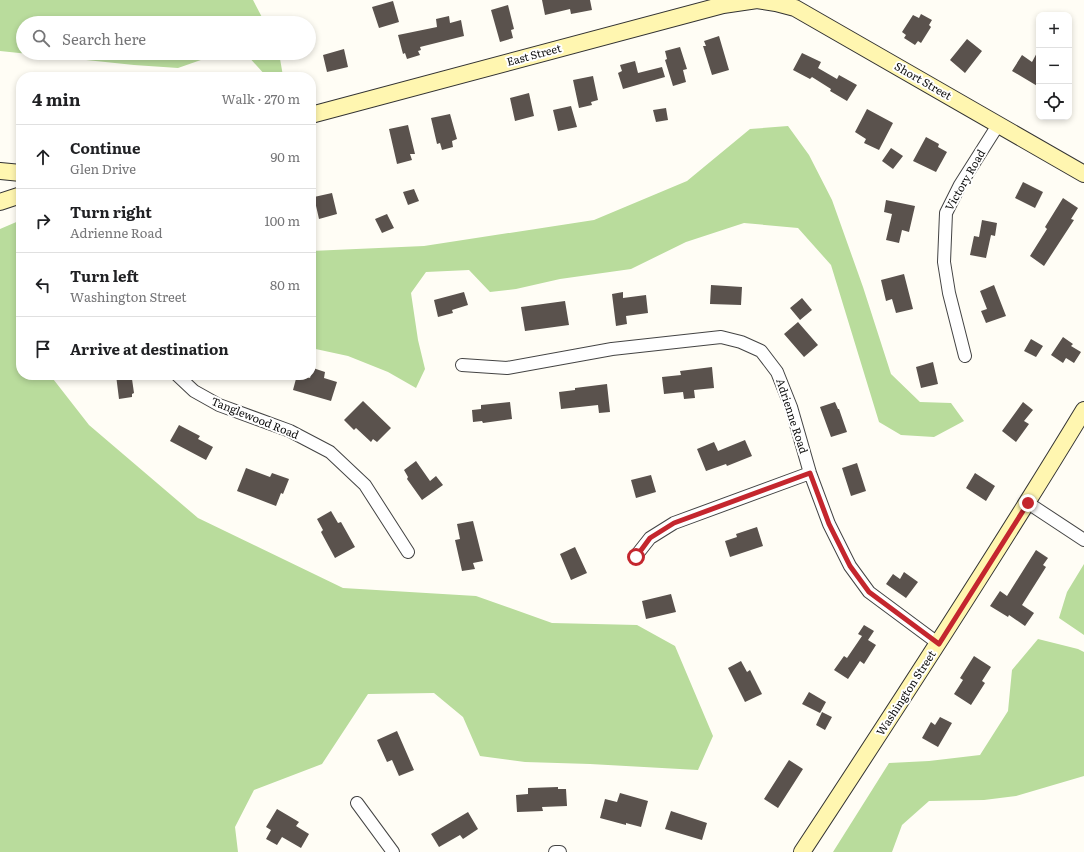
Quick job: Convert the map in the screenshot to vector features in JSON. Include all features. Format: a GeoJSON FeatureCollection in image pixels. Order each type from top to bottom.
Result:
{"type":"FeatureCollection","features":[{"type":"Feature","properties":{"kind":"street","name":"East Street"},"geometry":{"type":"LineString","coordinates":[[316,114],[723,5],[757,0]]}},
{"type":"Feature","properties":{"kind":"street","name":"Short Street"},"geometry":{"type":"LineString","coordinates":[[757,0],[795,8],[1084,174]]}},
{"type":"Feature","properties":{"kind":"street","name":"Victory Road"},"geometry":{"type":"LineString","coordinates":[[965,356],[949,293],[944,262],[946,213],[960,185],[998,124]]}},
{"type":"Feature","properties":{"kind":"street"},"geometry":{"type":"LineString","coordinates":[[0,171],[16,173]]}},
{"type":"Feature","properties":{"kind":"street"},"geometry":{"type":"LineString","coordinates":[[0,202],[16,197]]}},
{"type":"Feature","properties":{"kind":"street","name":"Adrienne Road"},"geometry":{"type":"LineString","coordinates":[[462,365],[507,368],[620,348],[721,337],[740,342],[761,351],[777,372],[791,407],[810,473],[829,524],[850,566],[869,592],[939,644]]}},
{"type":"Feature","properties":{"kind":"street","name":"Tanglewood Road"},"geometry":{"type":"LineString","coordinates":[[182,380],[194,391],[219,405],[290,431],[330,452],[365,485],[408,552]]}},
{"type":"Feature","properties":{"kind":"street","name":"Washington Street"},"geometry":{"type":"LineString","coordinates":[[802,852],[939,644],[1028,503],[1084,410]]}},
{"type":"Feature","properties":{"kind":"street"},"geometry":{"type":"LineString","coordinates":[[636,557],[650,538],[674,523],[810,473]]}},
{"type":"Feature","properties":{"kind":"street"},"geometry":{"type":"LineString","coordinates":[[1028,503],[1084,540]]}},
{"type":"Feature","properties":{"kind":"street"},"geometry":{"type":"LineString","coordinates":[[357,803],[393,852]]}},
{"type":"Feature","properties":{"kind":"street"},"geometry":{"type":"LineString","coordinates":[[555,852],[560,852]]}},
{"type":"Feature","properties":{"kind":"green space"},"geometry":{"type":"Polygon","coordinates":[[[0,0],[253,0],[261,16],[16,16],[16,53],[0,51],[0,0]]]}},
{"type":"Feature","properties":{"kind":"green space"},"geometry":{"type":"Polygon","coordinates":[[[86,60],[201,60],[178,68],[86,60]]]}},
{"type":"Feature","properties":{"kind":"green space"},"geometry":{"type":"Polygon","coordinates":[[[251,60],[280,60],[282,72],[262,72],[251,60]]]}},
{"type":"Feature","properties":{"kind":"green space"},"geometry":{"type":"Polygon","coordinates":[[[788,126],[809,155],[832,200],[863,287],[891,374],[920,402],[951,403],[964,421],[934,437],[901,435],[879,422],[831,265],[798,228],[744,223],[686,242],[631,269],[560,279],[516,289],[490,292],[469,270],[426,272],[411,293],[418,340],[425,369],[416,388],[388,372],[348,356],[316,349],[316,251],[424,246],[594,220],[687,181],[750,129],[788,126]]]}},
{"type":"Feature","properties":{"kind":"green space"},"geometry":{"type":"Polygon","coordinates":[[[16,222],[16,380],[54,380],[89,425],[198,518],[343,588],[476,596],[552,623],[637,625],[675,646],[713,736],[698,770],[525,762],[480,756],[463,717],[434,693],[368,694],[322,764],[254,790],[235,827],[238,852],[0,852],[0,229],[16,222]]]}},
{"type":"Feature","properties":{"kind":"green space"},"geometry":{"type":"Polygon","coordinates":[[[1084,564],[1084,635],[1059,618],[1067,592],[1084,564]]]}},
{"type":"Feature","properties":{"kind":"green space"},"geometry":{"type":"Polygon","coordinates":[[[1038,639],[1078,649],[1084,652],[1084,776],[1016,796],[984,800],[929,801],[902,825],[892,852],[833,852],[889,763],[929,761],[980,755],[1008,711],[1012,670],[1038,639]]]}},
{"type":"Feature","properties":{"kind":"building"},"geometry":{"type":"Polygon","coordinates":[[[542,0],[590,0],[592,10],[571,14],[570,9],[545,15],[542,0]]]}},
{"type":"Feature","properties":{"kind":"building"},"geometry":{"type":"Polygon","coordinates":[[[393,1],[399,22],[379,28],[372,7],[393,1]]]}},
{"type":"Feature","properties":{"kind":"building"},"geometry":{"type":"Polygon","coordinates":[[[508,5],[514,29],[511,30],[513,38],[500,42],[491,10],[508,5]]]}},
{"type":"Feature","properties":{"kind":"building"},"geometry":{"type":"Polygon","coordinates":[[[921,14],[932,20],[929,25],[931,27],[921,43],[918,41],[915,45],[904,38],[906,35],[902,32],[913,15],[919,18],[921,14]]]}},
{"type":"Feature","properties":{"kind":"building"},"geometry":{"type":"Polygon","coordinates":[[[449,16],[450,23],[461,20],[464,36],[420,47],[421,50],[418,51],[420,55],[407,59],[405,53],[403,54],[398,35],[437,27],[436,19],[449,16]]]}},
{"type":"Feature","properties":{"kind":"building"},"geometry":{"type":"Polygon","coordinates":[[[719,36],[729,70],[712,75],[703,46],[706,46],[704,41],[719,36]]]}},
{"type":"Feature","properties":{"kind":"building"},"geometry":{"type":"Polygon","coordinates":[[[967,39],[982,51],[965,73],[950,60],[967,39]]]}},
{"type":"Feature","properties":{"kind":"building"},"geometry":{"type":"Polygon","coordinates":[[[680,47],[687,69],[683,70],[686,82],[673,86],[665,60],[667,59],[665,51],[680,47]]]}},
{"type":"Feature","properties":{"kind":"building"},"geometry":{"type":"Polygon","coordinates":[[[344,49],[348,67],[327,72],[323,55],[344,49]]]}},
{"type":"Feature","properties":{"kind":"building"},"geometry":{"type":"Polygon","coordinates":[[[802,53],[821,62],[818,68],[837,79],[839,75],[857,85],[847,101],[830,91],[831,89],[812,77],[810,79],[793,70],[802,53]]]}},
{"type":"Feature","properties":{"kind":"building"},"geometry":{"type":"Polygon","coordinates":[[[1022,55],[1032,62],[1036,55],[1036,85],[1012,71],[1022,55]]]}},
{"type":"Feature","properties":{"kind":"building"},"geometry":{"type":"Polygon","coordinates":[[[635,61],[638,73],[662,67],[665,77],[623,89],[618,73],[622,71],[620,65],[635,61]]]}},
{"type":"Feature","properties":{"kind":"building"},"geometry":{"type":"Polygon","coordinates":[[[593,76],[598,100],[591,102],[592,105],[579,108],[573,80],[593,76]]]}},
{"type":"Feature","properties":{"kind":"building"},"geometry":{"type":"Polygon","coordinates":[[[529,93],[534,116],[515,121],[510,98],[529,93]]]}},
{"type":"Feature","properties":{"kind":"building"},"geometry":{"type":"Polygon","coordinates":[[[571,106],[577,127],[558,131],[553,110],[571,106]]]}},
{"type":"Feature","properties":{"kind":"building"},"geometry":{"type":"Polygon","coordinates":[[[666,108],[668,120],[656,122],[653,110],[666,108]]]}},
{"type":"Feature","properties":{"kind":"building"},"geometry":{"type":"Polygon","coordinates":[[[867,109],[893,123],[879,150],[864,143],[866,139],[855,132],[867,109]]]}},
{"type":"Feature","properties":{"kind":"building"},"geometry":{"type":"Polygon","coordinates":[[[450,114],[457,139],[452,141],[453,147],[442,150],[440,143],[437,144],[431,118],[450,114]]]}},
{"type":"Feature","properties":{"kind":"building"},"geometry":{"type":"Polygon","coordinates":[[[408,125],[415,154],[410,154],[412,160],[397,164],[389,129],[408,125]]]}},
{"type":"Feature","properties":{"kind":"building"},"geometry":{"type":"Polygon","coordinates":[[[926,137],[939,144],[938,147],[947,152],[936,172],[913,161],[926,137]]]}},
{"type":"Feature","properties":{"kind":"building"},"geometry":{"type":"Polygon","coordinates":[[[891,148],[903,156],[893,169],[882,161],[891,148]]]}},
{"type":"Feature","properties":{"kind":"building"},"geometry":{"type":"Polygon","coordinates":[[[1023,182],[1043,192],[1035,208],[1015,198],[1023,182]]]}},
{"type":"Feature","properties":{"kind":"building"},"geometry":{"type":"Polygon","coordinates":[[[414,189],[419,201],[408,205],[403,192],[414,189]]]}},
{"type":"Feature","properties":{"kind":"building"},"geometry":{"type":"Polygon","coordinates":[[[332,193],[337,214],[319,219],[316,206],[316,197],[332,193]]]}},
{"type":"Feature","properties":{"kind":"building"},"geometry":{"type":"Polygon","coordinates":[[[1063,198],[1078,208],[1071,219],[1074,220],[1044,266],[1030,256],[1047,229],[1045,227],[1063,198]]]}},
{"type":"Feature","properties":{"kind":"building"},"geometry":{"type":"Polygon","coordinates":[[[886,200],[915,206],[909,232],[902,230],[899,243],[886,240],[892,214],[884,212],[886,200]]]}},
{"type":"Feature","properties":{"kind":"building"},"geometry":{"type":"Polygon","coordinates":[[[387,214],[394,228],[382,233],[375,219],[387,214]]]}},
{"type":"Feature","properties":{"kind":"building"},"geometry":{"type":"Polygon","coordinates":[[[982,220],[997,223],[995,236],[991,235],[986,258],[970,255],[974,236],[979,237],[982,220]]]}},
{"type":"Feature","properties":{"kind":"building"},"geometry":{"type":"Polygon","coordinates":[[[904,274],[913,309],[896,313],[892,299],[886,301],[881,280],[904,274]]]}},
{"type":"Feature","properties":{"kind":"building"},"geometry":{"type":"Polygon","coordinates":[[[711,285],[742,287],[741,305],[710,304],[711,285]]]}},
{"type":"Feature","properties":{"kind":"building"},"geometry":{"type":"Polygon","coordinates":[[[994,285],[1006,316],[986,323],[981,311],[987,309],[980,291],[994,285]]]}},
{"type":"Feature","properties":{"kind":"building"},"geometry":{"type":"Polygon","coordinates":[[[464,292],[468,305],[452,310],[453,313],[438,317],[434,300],[464,292]]]}},
{"type":"Feature","properties":{"kind":"building"},"geometry":{"type":"Polygon","coordinates":[[[623,292],[623,298],[646,295],[648,313],[626,316],[627,324],[616,326],[612,294],[623,292]]]}},
{"type":"Feature","properties":{"kind":"building"},"geometry":{"type":"Polygon","coordinates":[[[802,298],[812,310],[800,320],[790,308],[802,298]]]}},
{"type":"Feature","properties":{"kind":"building"},"geometry":{"type":"Polygon","coordinates":[[[565,301],[569,325],[525,331],[521,307],[565,301]]]}},
{"type":"Feature","properties":{"kind":"building"},"geometry":{"type":"Polygon","coordinates":[[[798,322],[818,345],[804,357],[784,334],[798,322]]]}},
{"type":"Feature","properties":{"kind":"building"},"geometry":{"type":"Polygon","coordinates":[[[1063,337],[1073,344],[1071,346],[1081,352],[1074,363],[1066,358],[1063,363],[1051,355],[1063,337]]]}},
{"type":"Feature","properties":{"kind":"building"},"geometry":{"type":"Polygon","coordinates":[[[1031,339],[1043,346],[1036,357],[1024,351],[1031,339]]]}},
{"type":"Feature","properties":{"kind":"building"},"geometry":{"type":"Polygon","coordinates":[[[933,362],[938,384],[921,388],[916,367],[933,362]]]}},
{"type":"Feature","properties":{"kind":"building"},"geometry":{"type":"Polygon","coordinates":[[[712,367],[714,388],[694,390],[695,398],[684,399],[683,392],[664,394],[662,377],[681,375],[680,371],[712,367]]]}},
{"type":"Feature","properties":{"kind":"building"},"geometry":{"type":"Polygon","coordinates":[[[316,369],[325,372],[324,378],[337,382],[331,401],[293,390],[296,380],[316,380],[316,369]]]}},
{"type":"Feature","properties":{"kind":"building"},"geometry":{"type":"Polygon","coordinates":[[[117,380],[132,380],[134,393],[132,394],[132,397],[119,399],[117,380]]]}},
{"type":"Feature","properties":{"kind":"building"},"geometry":{"type":"Polygon","coordinates":[[[607,384],[610,412],[599,413],[598,405],[561,409],[559,392],[575,390],[575,388],[607,384]]]}},
{"type":"Feature","properties":{"kind":"building"},"geometry":{"type":"Polygon","coordinates":[[[363,401],[391,428],[377,442],[373,439],[371,442],[356,428],[354,430],[344,420],[363,401]]]}},
{"type":"Feature","properties":{"kind":"building"},"geometry":{"type":"Polygon","coordinates":[[[510,402],[512,419],[483,423],[482,421],[473,422],[472,410],[481,409],[481,405],[510,402]]]}},
{"type":"Feature","properties":{"kind":"building"},"geometry":{"type":"Polygon","coordinates":[[[835,402],[847,432],[831,437],[820,407],[835,402]]]}},
{"type":"Feature","properties":{"kind":"building"},"geometry":{"type":"Polygon","coordinates":[[[1023,402],[1033,410],[1024,421],[1029,424],[1016,442],[1002,431],[1023,402]]]}},
{"type":"Feature","properties":{"kind":"building"},"geometry":{"type":"Polygon","coordinates":[[[179,425],[200,436],[198,439],[213,447],[206,460],[170,441],[179,425]]]}},
{"type":"Feature","properties":{"kind":"building"},"geometry":{"type":"Polygon","coordinates":[[[745,440],[752,456],[727,466],[726,464],[706,471],[697,449],[714,442],[718,451],[745,440]]]}},
{"type":"Feature","properties":{"kind":"building"},"geometry":{"type":"Polygon","coordinates":[[[416,461],[430,481],[436,476],[443,485],[422,500],[407,479],[408,477],[404,470],[416,461]]]}},
{"type":"Feature","properties":{"kind":"building"},"geometry":{"type":"Polygon","coordinates":[[[857,463],[866,491],[851,496],[842,468],[857,463]]]}},
{"type":"Feature","properties":{"kind":"building"},"geometry":{"type":"Polygon","coordinates":[[[246,468],[270,477],[272,473],[289,479],[276,506],[237,491],[246,468]]]}},
{"type":"Feature","properties":{"kind":"building"},"geometry":{"type":"Polygon","coordinates":[[[975,473],[995,486],[986,501],[966,488],[975,473]]]}},
{"type":"Feature","properties":{"kind":"building"},"geometry":{"type":"Polygon","coordinates":[[[651,475],[656,492],[636,498],[631,480],[651,475]]]}},
{"type":"Feature","properties":{"kind":"building"},"geometry":{"type":"Polygon","coordinates":[[[331,511],[338,523],[341,522],[355,547],[335,558],[321,532],[323,530],[317,519],[331,511]]]}},
{"type":"Feature","properties":{"kind":"building"},"geometry":{"type":"Polygon","coordinates":[[[473,521],[483,561],[473,563],[475,569],[462,571],[455,540],[460,539],[457,524],[473,521]]]}},
{"type":"Feature","properties":{"kind":"building"},"geometry":{"type":"Polygon","coordinates":[[[757,527],[763,546],[730,557],[725,541],[737,537],[736,534],[757,527]]]}},
{"type":"Feature","properties":{"kind":"building"},"geometry":{"type":"Polygon","coordinates":[[[575,547],[587,573],[571,580],[560,554],[575,547]]]}},
{"type":"Feature","properties":{"kind":"building"},"geometry":{"type":"Polygon","coordinates":[[[1036,550],[1048,558],[1043,565],[1046,567],[1022,605],[1034,613],[1025,626],[1009,615],[1008,617],[990,606],[1000,591],[1007,596],[1036,550]]]}},
{"type":"Feature","properties":{"kind":"building"},"geometry":{"type":"Polygon","coordinates":[[[904,572],[918,582],[906,598],[886,584],[893,574],[900,579],[904,572]]]}},
{"type":"Feature","properties":{"kind":"building"},"geometry":{"type":"Polygon","coordinates":[[[671,594],[676,612],[646,619],[642,601],[671,594]]]}},
{"type":"Feature","properties":{"kind":"building"},"geometry":{"type":"Polygon","coordinates":[[[864,625],[874,631],[868,640],[876,645],[864,664],[860,661],[848,679],[834,670],[844,656],[847,658],[862,636],[858,634],[864,625]]]}},
{"type":"Feature","properties":{"kind":"building"},"geometry":{"type":"Polygon","coordinates":[[[974,656],[991,667],[982,681],[985,683],[971,705],[954,694],[963,680],[960,678],[974,656]]]}},
{"type":"Feature","properties":{"kind":"building"},"geometry":{"type":"Polygon","coordinates":[[[741,661],[747,672],[750,670],[762,694],[745,702],[728,668],[741,661]]]}},
{"type":"Feature","properties":{"kind":"building"},"geometry":{"type":"Polygon","coordinates":[[[809,692],[826,702],[820,713],[802,704],[809,692]]]}},
{"type":"Feature","properties":{"kind":"building"},"geometry":{"type":"Polygon","coordinates":[[[822,712],[832,717],[825,730],[816,725],[822,712]]]}},
{"type":"Feature","properties":{"kind":"building"},"geometry":{"type":"Polygon","coordinates":[[[940,717],[952,723],[938,747],[922,738],[931,722],[935,725],[940,717]]]}},
{"type":"Feature","properties":{"kind":"building"},"geometry":{"type":"Polygon","coordinates":[[[397,731],[414,770],[399,776],[392,760],[387,762],[377,740],[397,731]]]}},
{"type":"Feature","properties":{"kind":"building"},"geometry":{"type":"Polygon","coordinates":[[[789,760],[803,769],[778,808],[764,799],[789,760]]]}},
{"type":"Feature","properties":{"kind":"building"},"geometry":{"type":"Polygon","coordinates":[[[558,787],[558,789],[566,789],[567,806],[542,807],[543,811],[517,812],[516,795],[528,794],[528,788],[558,787]]]}},
{"type":"Feature","properties":{"kind":"building"},"geometry":{"type":"Polygon","coordinates":[[[620,793],[648,801],[641,827],[626,823],[626,825],[600,818],[605,799],[617,802],[620,793]]]}},
{"type":"Feature","properties":{"kind":"building"},"geometry":{"type":"Polygon","coordinates":[[[277,809],[299,822],[296,826],[309,834],[301,848],[282,837],[277,845],[266,839],[271,830],[266,827],[277,809]]]}},
{"type":"Feature","properties":{"kind":"building"},"geometry":{"type":"Polygon","coordinates":[[[671,811],[707,823],[702,840],[665,829],[671,811]]]}},
{"type":"Feature","properties":{"kind":"building"},"geometry":{"type":"Polygon","coordinates":[[[468,812],[478,829],[463,839],[460,835],[439,847],[431,834],[468,812]]]}},
{"type":"Feature","properties":{"kind":"route"},"geometry":{"type":"LineString","coordinates":[[636,557],[650,538],[674,523],[810,473],[829,524],[850,566],[869,592],[939,644],[1028,503]]}}]}
